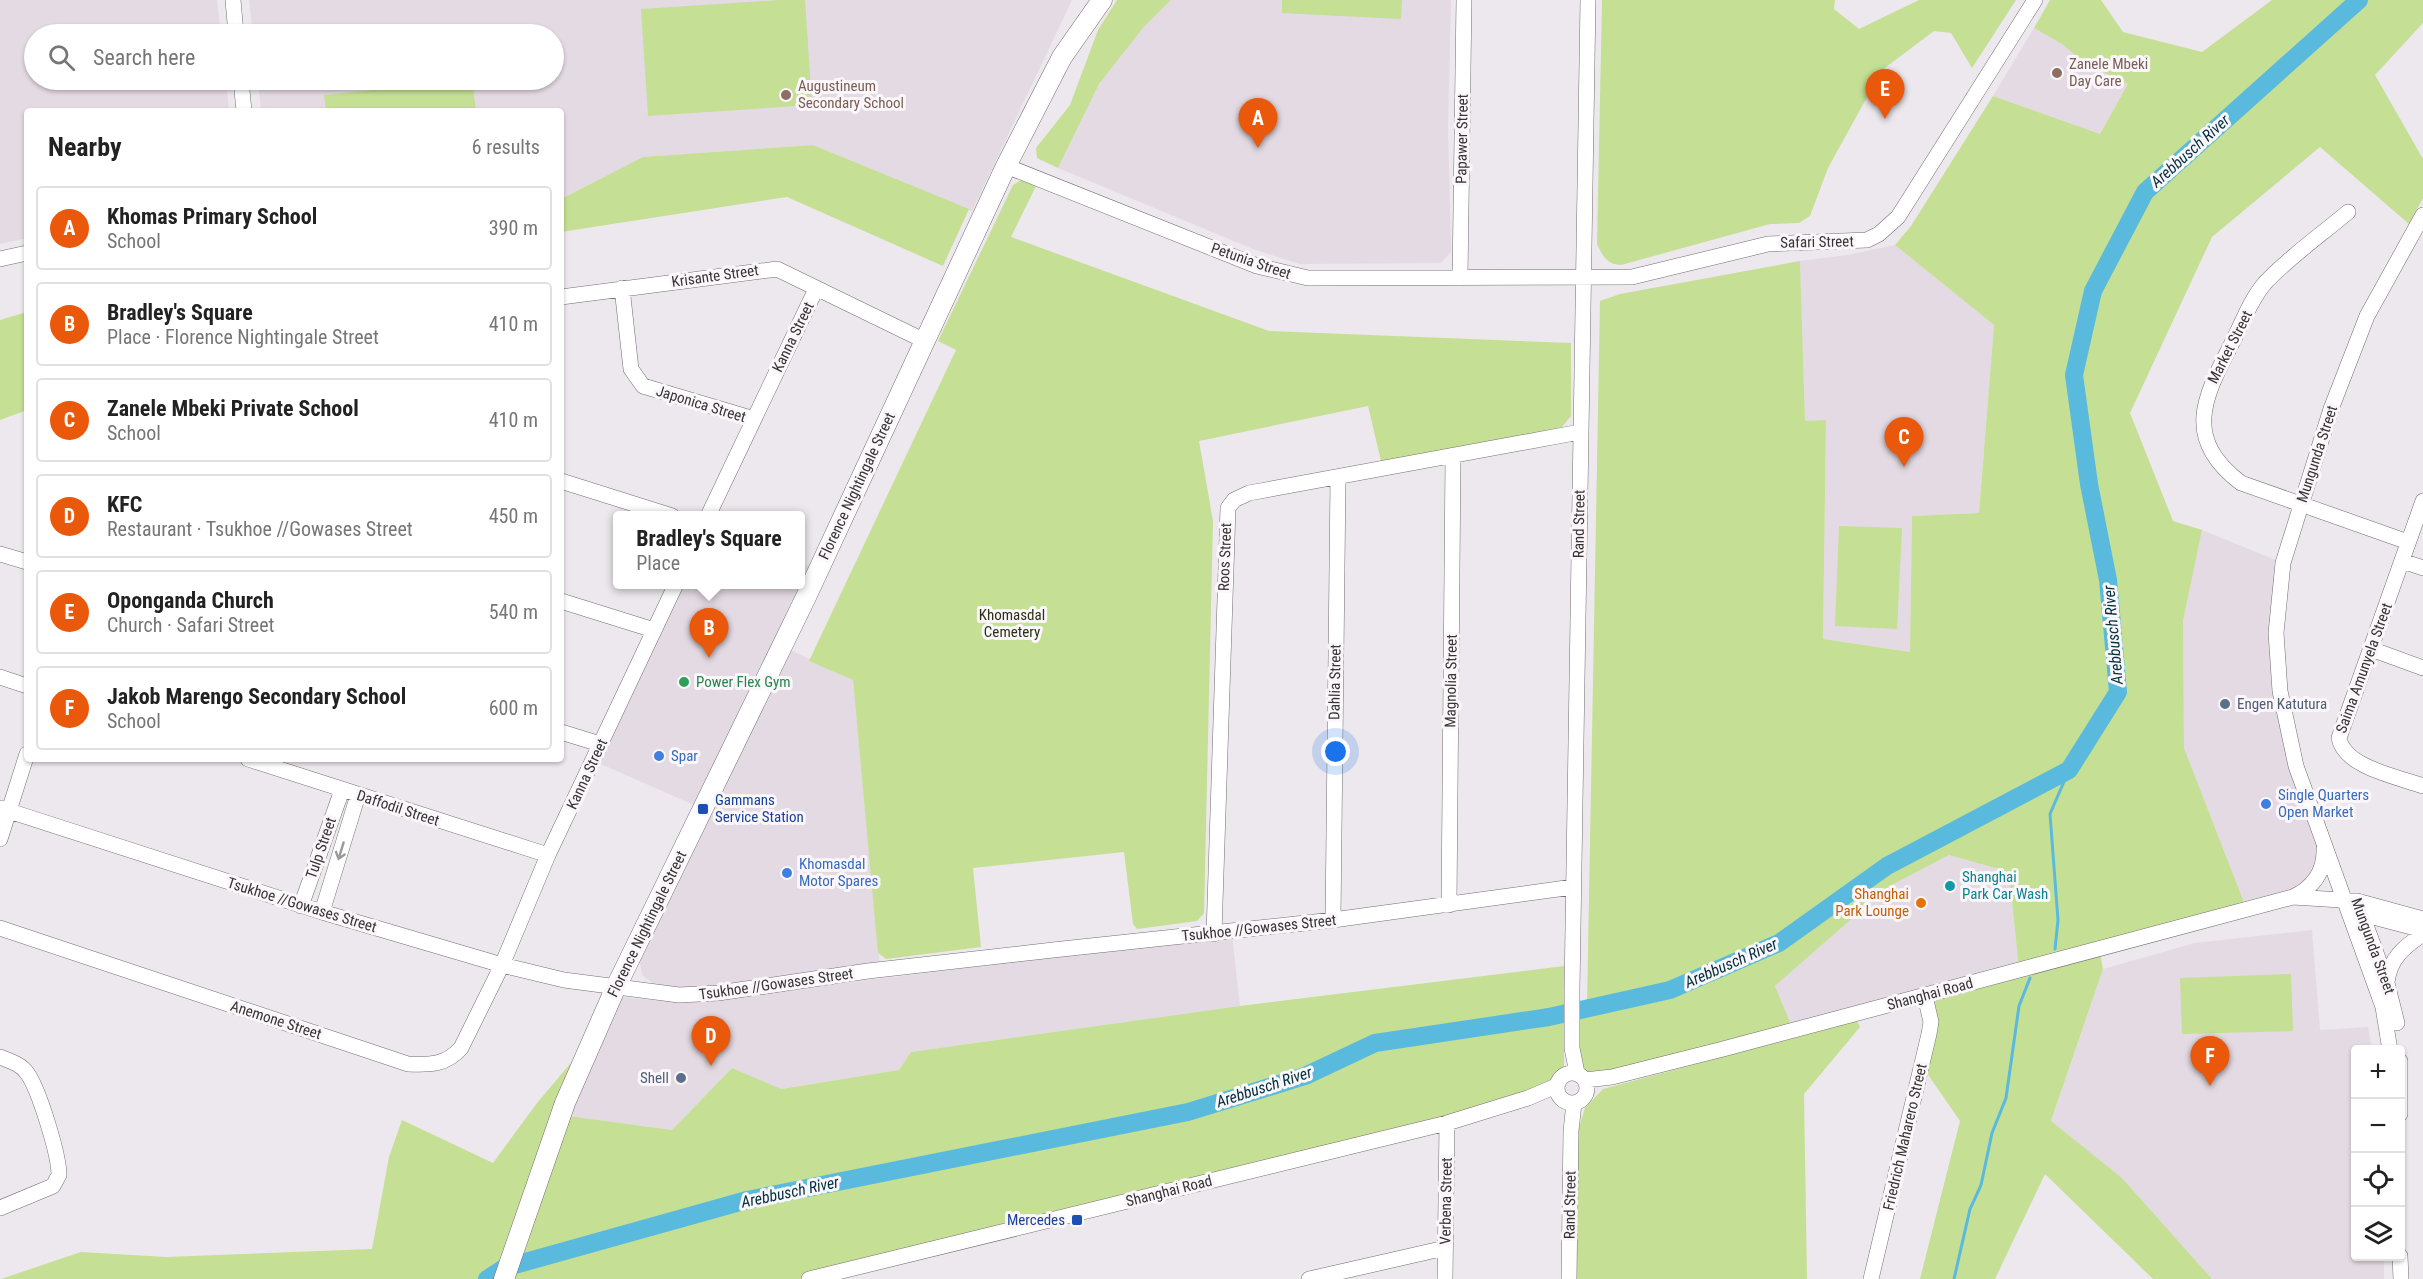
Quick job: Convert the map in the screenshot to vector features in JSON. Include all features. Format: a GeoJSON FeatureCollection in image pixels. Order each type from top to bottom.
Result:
{"type":"FeatureCollection","features":[{"type":"Feature","properties":{"kind":"main road","name":"Florence Nightingale Street"},"geometry":{"type":"LineString","coordinates":[[504,1279],[565,1103],[615,989],[801,607],[1006,166],[1062,57],[1102,0]]}},
{"type":"Feature","properties":{"kind":"street"},"geometry":{"type":"LineString","coordinates":[[233,0],[235,24]]}},
{"type":"Feature","properties":{"kind":"street","name":"Papawer Street"},"geometry":{"type":"LineString","coordinates":[[1460,278],[1464,0]]}},
{"type":"Feature","properties":{"kind":"street","name":"Rand Street"},"geometry":{"type":"LineString","coordinates":[[1569,1279],[1588,0]]}},
{"type":"Feature","properties":{"kind":"street","name":"Safari Street"},"geometry":{"type":"LineString","coordinates":[[1583,279],[1632,277],[1768,244],[1856,243],[1880,234],[1898,217],[2035,0]]}},
{"type":"Feature","properties":{"kind":"street"},"geometry":{"type":"LineString","coordinates":[[242,90],[244,108]]}},
{"type":"Feature","properties":{"kind":"street","name":"Petunia Street"},"geometry":{"type":"LineString","coordinates":[[1006,166],[1241,260],[1286,274],[1308,278],[1583,279]]}},
{"type":"Feature","properties":{"kind":"street","name":"Market Street"},"geometry":{"type":"LineString","coordinates":[[2348,212],[2262,286],[2210,387],[2202,415],[2213,453],[2225,472],[2241,483],[2408,542]]}},
{"type":"Feature","properties":{"kind":"street","name":"Mungunda Street"},"geometry":{"type":"LineString","coordinates":[[2399,1045],[2396,1017],[2387,983],[2324,839],[2297,768],[2283,710],[2277,663],[2278,606],[2283,563],[2300,503],[2353,348],[2376,298],[2423,215]]}},
{"type":"Feature","properties":{"kind":"street"},"geometry":{"type":"LineString","coordinates":[[0,259],[24,254]]}},
{"type":"Feature","properties":{"kind":"street","name":"Krisante Street"},"geometry":{"type":"LineString","coordinates":[[564,297],[767,269],[787,273],[924,341]]}},
{"type":"Feature","properties":{"kind":"street","name":"Japonica Street"},"geometry":{"type":"LineString","coordinates":[[622,288],[631,369],[643,386],[753,419]]}},
{"type":"Feature","properties":{"kind":"street","name":"Kanna Street"},"geometry":{"type":"LineString","coordinates":[[710,511],[816,289]]}},
{"type":"Feature","properties":{"kind":"street","name":"Roos Street"},"geometry":{"type":"LineString","coordinates":[[1214,934],[1228,508],[1234,500],[1250,493],[1454,458],[1580,432]]}},
{"type":"Feature","properties":{"kind":"street","name":"Magnolia Street"},"geometry":{"type":"LineString","coordinates":[[1449,905],[1454,458]]}},
{"type":"Feature","properties":{"kind":"street","name":"Dahlia Street"},"geometry":{"type":"LineString","coordinates":[[1333,920],[1338,479]]}},
{"type":"Feature","properties":{"kind":"street"},"geometry":{"type":"LineString","coordinates":[[564,481],[657,511]]}},
{"type":"Feature","properties":{"kind":"street","name":"Saima Amunyela Street"},"geometry":{"type":"LineString","coordinates":[[2423,501],[2340,729],[2340,745],[2347,756],[2362,764],[2423,786]]}},
{"type":"Feature","properties":{"kind":"street"},"geometry":{"type":"LineString","coordinates":[[0,554],[24,561]]}},
{"type":"Feature","properties":{"kind":"street"},"geometry":{"type":"LineString","coordinates":[[2402,561],[2423,568]]}},
{"type":"Feature","properties":{"kind":"street","name":"Kanna Street"},"geometry":{"type":"LineString","coordinates":[[502,965],[548,855],[674,589]]}},
{"type":"Feature","properties":{"kind":"street"},"geometry":{"type":"LineString","coordinates":[[564,602],[654,630]]}},
{"type":"Feature","properties":{"kind":"street"},"geometry":{"type":"LineString","coordinates":[[2371,649],[2423,668]]}},
{"type":"Feature","properties":{"kind":"street"},"geometry":{"type":"LineString","coordinates":[[0,677],[24,685]]}},
{"type":"Feature","properties":{"kind":"street","name":"Mungunda Street"},"geometry":{"type":"LineString","coordinates":[[2283,710],[2353,906],[2386,1015],[2389,1045]]}},
{"type":"Feature","properties":{"kind":"street"},"geometry":{"type":"LineString","coordinates":[[564,733],[600,744]]}},
{"type":"Feature","properties":{"kind":"street"},"geometry":{"type":"LineString","coordinates":[[0,839],[4,810],[24,761]]}},
{"type":"Feature","properties":{"kind":"street","name":"Daffodil Street"},"geometry":{"type":"LineString","coordinates":[[258,762],[548,855]]}},
{"type":"Feature","properties":{"kind":"street","name":"Tulp Street"},"geometry":{"type":"LineString","coordinates":[[301,906],[342,790]]}},
{"type":"Feature","properties":{"kind":"street","name":"Tulp Street"},"geometry":{"type":"LineString","coordinates":[[322,912],[358,795]]}},
{"type":"Feature","properties":{"kind":"street","name":"Tsukhoe //Gowases Street"},"geometry":{"type":"LineString","coordinates":[[4,810],[301,906],[502,965],[615,989],[680,995],[718,993],[868,971],[1333,920],[1574,887]]}},
{"type":"Feature","properties":{"kind":"street"},"geometry":{"type":"LineString","coordinates":[[2293,897],[2312,884],[2323,868],[2324,839]]}},
{"type":"Feature","properties":{"kind":"street","name":"Shanghai Road"},"geometry":{"type":"LineString","coordinates":[[809,1279],[835,1276],[1447,1123],[1528,1098],[1925,996],[2293,897],[2423,919]]}},
{"type":"Feature","properties":{"kind":"street","name":"Shanghai Road"},"geometry":{"type":"LineString","coordinates":[[2247,910],[2353,906],[2423,932]]}},
{"type":"Feature","properties":{"kind":"street","name":"Anemone Street"},"geometry":{"type":"LineString","coordinates":[[0,928],[408,1064],[428,1065],[452,1059],[461,1048],[502,965]]}},
{"type":"Feature","properties":{"kind":"street"},"geometry":{"type":"LineString","coordinates":[[2387,983],[2391,964],[2397,955],[2423,932]]}},
{"type":"Feature","properties":{"kind":"street","name":"Friedrich Maharero Street"},"geometry":{"type":"LineString","coordinates":[[1871,1279],[1929,1034],[1930,1022],[1925,996]]}},
{"type":"Feature","properties":{"kind":"street"},"geometry":{"type":"LineString","coordinates":[[0,1057],[17,1064],[26,1072],[35,1086],[59,1175],[53,1186],[0,1208]]}},
{"type":"Feature","properties":{"kind":"street","name":"Verbena Street"},"geometry":{"type":"LineString","coordinates":[[1445,1279],[1447,1123]]}},
{"type":"Feature","properties":{"kind":"street"},"geometry":{"type":"LineString","coordinates":[[1309,1279],[1445,1248]]}},
{"type":"Feature","properties":{"kind":"street"},"geometry":{"type":"LineString","coordinates":[[2400,1261],[2401,1279]]}},
{"type":"Feature","properties":{"kind":"shaded area"},"geometry":{"type":"Polygon","coordinates":[[[0,0],[217,0],[220,24],[24,24],[24,90],[227,90],[229,108],[24,108],[24,239],[0,244],[0,0]]]}},
{"type":"Feature","properties":{"kind":"shaded area","name":"Augustineum Secondary School"},"geometry":{"type":"Polygon","coordinates":[[[249,0],[1072,0],[972,211],[813,145],[643,157],[564,197],[564,108],[261,108],[259,90],[564,90],[564,24],[252,24],[249,0]]]}},
{"type":"Feature","properties":{"kind":"shaded area"},"geometry":{"type":"Polygon","coordinates":[[[1171,0],[1451,0],[1448,128],[1451,252],[1441,263],[1300,264],[1253,249],[1058,168],[1099,84],[1143,28],[1171,0]]]}},
{"type":"Feature","properties":{"kind":"shaded area","name":"Zanele Mbeki Day Care"},"geometry":{"type":"Polygon","coordinates":[[[2034,28],[2062,44],[2085,63],[2129,84],[2100,134],[1993,96],[2034,28]]]}},
{"type":"Feature","properties":{"kind":"shaded area"},"geometry":{"type":"Polygon","coordinates":[[[1895,245],[1994,325],[1979,513],[1912,516],[1910,652],[1823,639],[1826,420],[1805,421],[1800,261],[1847,255],[1895,245]]]}},
{"type":"Feature","properties":{"kind":"shaded area"},"geometry":{"type":"Polygon","coordinates":[[[2202,530],[2283,563],[2277,673],[2324,839],[2312,884],[2247,910],[2184,748],[2183,621],[2202,530]]]}},
{"type":"Feature","properties":{"kind":"shaded area"},"geometry":{"type":"Polygon","coordinates":[[[805,565],[818,570],[782,646],[853,680],[880,966],[709,989],[655,985],[642,975],[640,961],[703,809],[594,761],[674,589],[805,589],[805,565]]]}},
{"type":"Feature","properties":{"kind":"shaded area"},"geometry":{"type":"Polygon","coordinates":[[[1949,855],[2009,872],[2019,970],[1793,1029],[1775,986],[1888,887],[1949,855]]]}},
{"type":"Feature","properties":{"kind":"shaded area"},"geometry":{"type":"Polygon","coordinates":[[[2312,930],[2320,1030],[2368,1027],[2371,1045],[2351,1045],[2351,1261],[2384,1261],[2384,1279],[2212,1279],[2122,1178],[2051,1122],[2103,969],[2195,943],[2312,930]]]}},
{"type":"Feature","properties":{"kind":"shaded area"},"geometry":{"type":"Polygon","coordinates":[[[1232,935],[1240,1006],[911,1052],[899,1070],[780,1089],[732,1068],[672,1130],[561,1115],[622,997],[683,1003],[1232,935]]]}},
{"type":"Feature","properties":{"kind":"green space"},"geometry":{"type":"Polygon","coordinates":[[[805,0],[812,105],[648,116],[641,9],[805,0]]]}},
{"type":"Feature","properties":{"kind":"green space"},"geometry":{"type":"Polygon","coordinates":[[[1117,0],[1171,0],[1143,28],[1099,84],[1058,168],[1037,158],[1036,148],[1070,105],[1098,30],[1117,0]]]}},
{"type":"Feature","properties":{"kind":"green space"},"geometry":{"type":"Polygon","coordinates":[[[1282,0],[1402,0],[1401,19],[1282,13],[1282,0]]]}},
{"type":"Feature","properties":{"kind":"green space"},"geometry":{"type":"Polygon","coordinates":[[[1602,0],[1835,0],[1834,9],[1859,29],[1919,0],[2016,0],[1972,68],[1951,33],[1934,31],[1882,70],[1828,168],[1810,216],[1799,223],[1770,224],[1621,265],[1608,261],[1597,244],[1602,0]]]}},
{"type":"Feature","properties":{"kind":"green space"},"geometry":{"type":"Polygon","coordinates":[[[2050,0],[2101,0],[2123,32],[2202,52],[2272,0],[2423,0],[2423,23],[2375,75],[2423,159],[2423,198],[2409,224],[2320,147],[2212,237],[2130,413],[2173,521],[2202,530],[2183,621],[2184,748],[2247,910],[2099,948],[2103,969],[2051,1121],[2122,1178],[2212,1279],[2153,1279],[2045,1174],[1995,1279],[1920,1279],[1960,1121],[1922,1066],[1925,996],[2019,970],[2009,872],[1949,855],[1888,887],[1775,986],[1793,1029],[1585,1080],[1573,1012],[1670,990],[1779,943],[1861,884],[1778,942],[1666,989],[1587,1006],[1600,301],[1620,294],[1800,261],[1805,421],[1826,420],[1823,639],[1910,652],[1912,516],[1979,513],[1994,325],[1895,245],[1911,226],[1993,96],[2100,134],[2128,84],[2085,63],[2062,44],[2034,28],[2050,0]],[[2088,479],[2106,580],[2115,694],[2069,770],[2118,692],[2108,580],[2088,479]]]}},
{"type":"Feature","properties":{"kind":"green space"},"geometry":{"type":"Polygon","coordinates":[[[373,90],[473,90],[476,108],[326,108],[324,95],[373,90]]]}},
{"type":"Feature","properties":{"kind":"green space"},"geometry":{"type":"Polygon","coordinates":[[[813,145],[969,209],[943,266],[787,197],[564,232],[564,197],[643,157],[813,145]]]}},
{"type":"Feature","properties":{"kind":"green space","name":"Khomasdal Cemetery"},"geometry":{"type":"Polygon","coordinates":[[[1021,180],[1037,184],[1011,237],[1269,331],[1571,343],[1571,416],[1562,427],[1548,431],[1381,461],[1368,406],[1199,441],[1213,521],[1204,913],[1197,921],[1137,929],[1133,924],[1124,852],[973,868],[981,947],[886,959],[878,953],[853,680],[809,661],[956,350],[938,341],[1013,185],[1021,180]]]}},
{"type":"Feature","properties":{"kind":"green space"},"geometry":{"type":"Polygon","coordinates":[[[24,313],[24,411],[0,420],[0,320],[24,313]]]}},
{"type":"Feature","properties":{"kind":"green space"},"geometry":{"type":"Polygon","coordinates":[[[1839,526],[1902,528],[1897,629],[1835,626],[1839,526]]]}},
{"type":"Feature","properties":{"kind":"green space"},"geometry":{"type":"Polygon","coordinates":[[[1564,966],[1564,1074],[1556,1086],[1528,1098],[809,1279],[1,1279],[81,1252],[166,1257],[372,1249],[389,1157],[402,1120],[493,1163],[537,1103],[598,1031],[561,1115],[672,1130],[732,1068],[781,1089],[899,1070],[911,1052],[1240,1006],[1564,966]]]}},
{"type":"Feature","properties":{"kind":"green space"},"geometry":{"type":"Polygon","coordinates":[[[2291,974],[2293,1031],[2182,1034],[2180,978],[2291,974]]]}},
{"type":"Feature","properties":{"kind":"green space"},"geometry":{"type":"Polygon","coordinates":[[[1857,1021],[1860,1027],[1804,1094],[1807,1279],[1576,1279],[1578,1131],[1585,1108],[1603,1089],[1857,1021]]]}},
{"type":"Feature","properties":{"kind":"waterway","name":"Arebbusch River"},"geometry":{"type":"LineString","coordinates":[[487,1279],[504,1268],[747,1200],[1188,1112],[1305,1076],[1375,1043],[1549,1017],[1670,990],[1779,943],[1887,866],[2069,770],[2118,692],[2108,580],[2089,484],[2074,375],[2093,291],[2145,192],[2359,0]]}},
{"type":"Feature","properties":{"kind":"waterway"},"geometry":{"type":"LineString","coordinates":[[2055,949],[2058,920],[2050,814],[2069,770]]}},
{"type":"Feature","properties":{"kind":"waterway"},"geometry":{"type":"LineString","coordinates":[[1954,1279],[1970,1209],[1981,1185],[1992,1133],[2006,1098],[2019,1006],[2030,978]]}},
{"type":"Feature","properties":{"kind":"place","name":"Zanele Mbeki Day Care"},"geometry":{"type":"Point","coordinates":[2057,73]}},
{"type":"Feature","properties":{"kind":"place","name":"Augustineum Secondary School"},"geometry":{"type":"Point","coordinates":[786,95]}},
{"type":"Feature","properties":{"kind":"place","name":"Oponganda Church"},"geometry":{"type":"Point","coordinates":[1885,119]}},
{"type":"Feature","properties":{"kind":"place","name":"Khomas Primary School"},"geometry":{"type":"Point","coordinates":[1258,148]}},
{"type":"Feature","properties":{"kind":"place","name":"Zanele Mbeki Private School"},"geometry":{"type":"Point","coordinates":[1904,467]}},
{"type":"Feature","properties":{"kind":"place","name":"Bradley's Square"},"geometry":{"type":"Point","coordinates":[709,658]}},
{"type":"Feature","properties":{"kind":"place","name":"Power Flex Gym"},"geometry":{"type":"Point","coordinates":[684,682]}},
{"type":"Feature","properties":{"kind":"place","name":"Engen Katutura"},"geometry":{"type":"Point","coordinates":[2225,704]}},
{"type":"Feature","properties":{"kind":"place","name":"Spar"},"geometry":{"type":"Point","coordinates":[659,756]}},
{"type":"Feature","properties":{"kind":"place","name":"Single Quarters Open Market"},"geometry":{"type":"Point","coordinates":[2266,804]}},
{"type":"Feature","properties":{"kind":"place","name":"Gammans Service Station"},"geometry":{"type":"Point","coordinates":[703,809]}},
{"type":"Feature","properties":{"kind":"place","name":"Khomasdal Motor Spares"},"geometry":{"type":"Point","coordinates":[787,873]}},
{"type":"Feature","properties":{"kind":"place","name":"Shanghai Park Car Wash"},"geometry":{"type":"Point","coordinates":[1950,886]}},
{"type":"Feature","properties":{"kind":"place","name":"Shanghai Park Lounge"},"geometry":{"type":"Point","coordinates":[1921,903]}},
{"type":"Feature","properties":{"kind":"place","name":"KFC"},"geometry":{"type":"Point","coordinates":[711,1066]}},
{"type":"Feature","properties":{"kind":"place","name":"Shell"},"geometry":{"type":"Point","coordinates":[681,1078]}},
{"type":"Feature","properties":{"kind":"place","name":"Jakob Marengo Secondary School"},"geometry":{"type":"Point","coordinates":[2210,1086]}},
{"type":"Feature","properties":{"kind":"place","name":"Mercedes"},"geometry":{"type":"Point","coordinates":[1077,1220]}}]}
